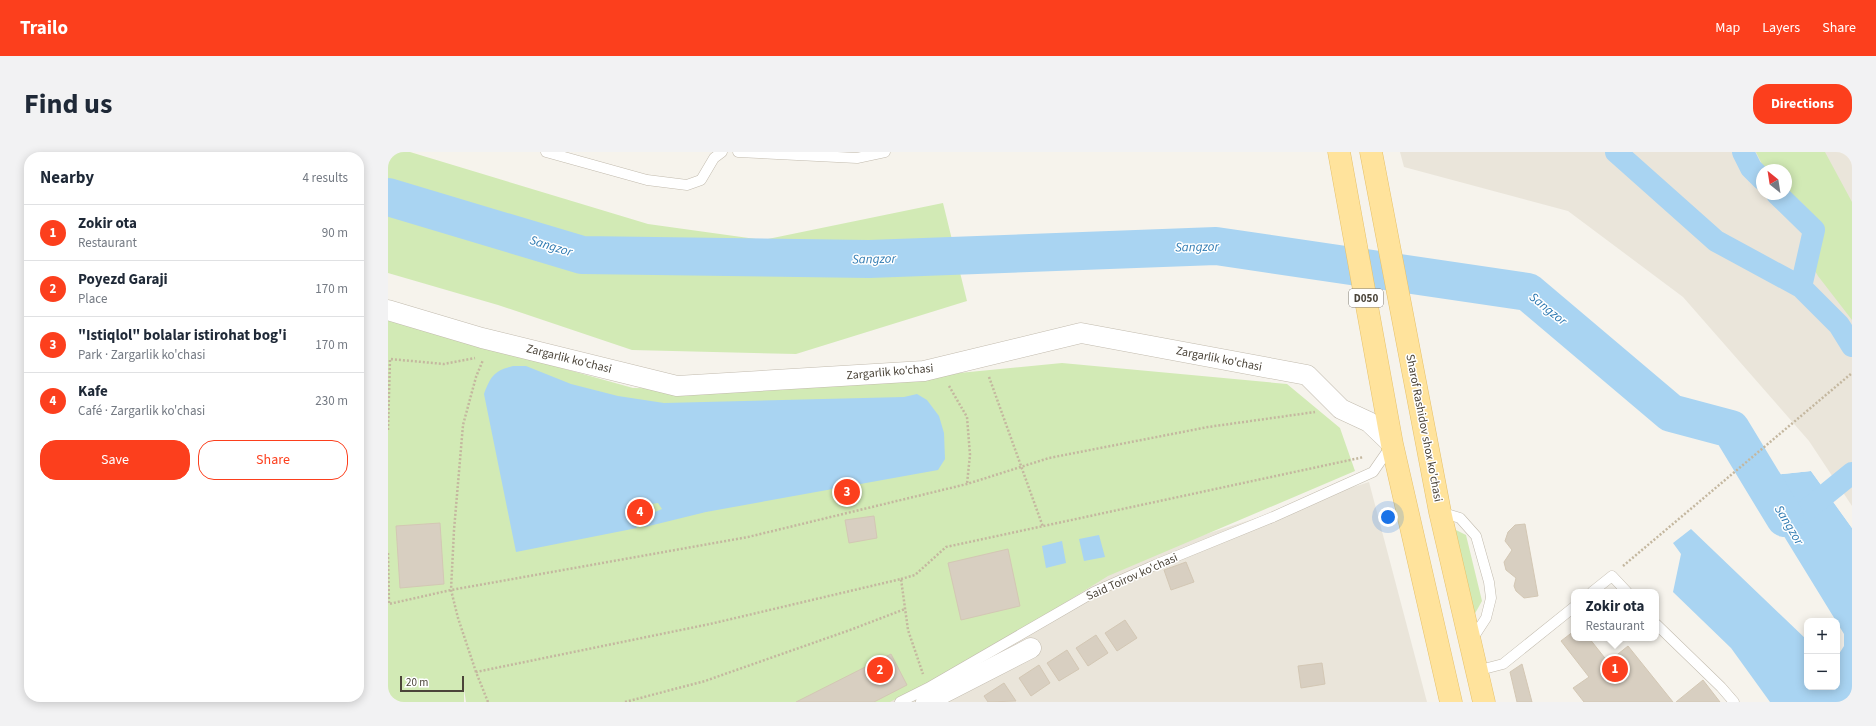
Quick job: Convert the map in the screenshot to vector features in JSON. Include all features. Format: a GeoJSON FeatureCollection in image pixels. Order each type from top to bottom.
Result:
{"type":"FeatureCollection","features":[{"type":"Feature","properties":{"kind":"main road","name":"D050"},"geometry":{"type":"LineString","coordinates":[[1340,152],[1392,444],[1451,702]]}},
{"type":"Feature","properties":{"kind":"main road","name":"Sharof Rashidov shox ko'chasi"},"geometry":{"type":"LineString","coordinates":[[1371,152],[1440,512],[1484,702]]}},
{"type":"Feature","properties":{"kind":"street","name":"Zargarlik ko'chasi"},"geometry":{"type":"LineString","coordinates":[[388,310],[482,338],[678,386],[924,371],[983,358],[1081,333],[1308,375],[1341,409],[1369,422],[1392,444]]}},
{"type":"Feature","properties":{"kind":"street"},"geometry":{"type":"LineString","coordinates":[[927,695],[1031,648]]}},
{"type":"Feature","properties":{"kind":"lane"},"geometry":{"type":"LineString","coordinates":[[546,152],[647,180],[687,185],[701,180],[714,158],[722,152]]}},
{"type":"Feature","properties":{"kind":"lane"},"geometry":{"type":"LineString","coordinates":[[738,152],[857,158],[885,152]]}},
{"type":"Feature","properties":{"kind":"lane","name":"Said Toirov ko'chasi"},"geometry":{"type":"LineString","coordinates":[[900,702],[927,695],[1094,592],[1155,565],[1273,517],[1373,472],[1392,444]]}},
{"type":"Feature","properties":{"kind":"lane"},"geometry":{"type":"LineString","coordinates":[[1440,512],[1460,518],[1476,536],[1489,582],[1491,598],[1486,618],[1470,643]]}},
{"type":"Feature","properties":{"kind":"lane"},"geometry":{"type":"LineString","coordinates":[[1596,589],[1612,576],[1624,589]]}},
{"type":"Feature","properties":{"kind":"lane"},"geometry":{"type":"LineString","coordinates":[[1476,671],[1503,664],[1571,608]]}},
{"type":"Feature","properties":{"kind":"lane"},"geometry":{"type":"LineString","coordinates":[[1659,627],[1721,687],[1734,702]]}},
{"type":"Feature","properties":{"kind":"path"},"geometry":{"type":"LineString","coordinates":[[485,356],[476,377],[463,426],[454,530],[451,590],[458,618],[476,672],[488,702]]}},
{"type":"Feature","properties":{"kind":"path"},"geometry":{"type":"LineString","coordinates":[[983,358],[1043,527]]}},
{"type":"Feature","properties":{"kind":"path"},"geometry":{"type":"LineString","coordinates":[[1612,576],[1852,373]]}},
{"type":"Feature","properties":{"kind":"path"},"geometry":{"type":"LineString","coordinates":[[388,552],[389,604],[451,590],[748,537],[967,484],[1049,458],[1208,427],[1341,409]]}},
{"type":"Feature","properties":{"kind":"path"},"geometry":{"type":"LineString","coordinates":[[476,672],[710,624],[915,575],[946,548],[1370,456]]}},
{"type":"Feature","properties":{"kind":"path"},"geometry":{"type":"LineString","coordinates":[[901,578],[908,630],[927,695]]}},
{"type":"Feature","properties":{"kind":"path"},"geometry":{"type":"LineString","coordinates":[[626,702],[705,681],[905,609]]}},
{"type":"Feature","properties":{"kind":"shaded area"},"geometry":{"type":"Polygon","coordinates":[[[1400,152],[1852,152],[1852,506],[1809,441],[1683,297],[1568,211],[1404,167],[1400,152]]]}},
{"type":"Feature","properties":{"kind":"shaded area"},"geometry":{"type":"Polygon","coordinates":[[[1369,482],[1427,702],[864,702],[1153,551],[1369,482]]]}},
{"type":"Feature","properties":{"kind":"green space"},"geometry":{"type":"Polygon","coordinates":[[[388,152],[410,152],[648,224],[763,240],[943,203],[967,301],[796,354],[632,350],[498,305],[388,273],[388,152]]]}},
{"type":"Feature","properties":{"kind":"green space"},"geometry":{"type":"Polygon","coordinates":[[[1756,152],[1825,152],[1852,202],[1852,320],[1818,276],[1811,264],[1816,231],[1815,223],[1804,205],[1792,194],[1792,164],[1762,164],[1756,152]]]}},
{"type":"Feature","properties":{"kind":"green space"},"geometry":{"type":"Polygon","coordinates":[[[388,320],[549,359],[565,369],[633,388],[695,389],[867,382],[1062,363],[1287,384],[1340,428],[1355,471],[1108,576],[981,655],[890,702],[466,702],[464,689],[464,702],[388,702],[388,320]]]}},
{"type":"Feature","properties":{"kind":"green space"},"geometry":{"type":"Polygon","coordinates":[[[1450,527],[1466,535],[1482,601],[1473,617],[1450,527]]]}},
{"type":"Feature","properties":{"kind":"water"},"geometry":{"type":"Polygon","coordinates":[[[513,366],[526,366],[571,384],[618,396],[664,403],[904,397],[917,394],[927,400],[939,416],[944,433],[945,459],[938,470],[706,512],[645,527],[643,517],[662,509],[658,503],[627,507],[628,519],[635,518],[637,528],[516,552],[484,394],[491,379],[497,372],[513,366]]]}},
{"type":"Feature","properties":{"kind":"water"},"geometry":{"type":"Polygon","coordinates":[[[1767,467],[1773,475],[1811,471],[1852,528],[1852,702],[1770,702],[1731,648],[1673,592],[1681,554],[1673,543],[1691,529],[1804,637],[1804,690],[1840,690],[1840,652],[1844,646],[1844,634],[1840,627],[1840,618],[1834,618],[1750,481],[1767,467]]]}},
{"type":"Feature","properties":{"kind":"water"},"geometry":{"type":"Polygon","coordinates":[[[1099,535],[1105,557],[1084,561],[1079,539],[1099,535]]]}},
{"type":"Feature","properties":{"kind":"water"},"geometry":{"type":"Polygon","coordinates":[[[1062,541],[1066,563],[1046,568],[1042,546],[1062,541]]]}},
{"type":"Feature","properties":{"kind":"pier"},"geometry":{"type":"Polygon","coordinates":[[[1766,465],[1774,473],[1812,469],[1852,524],[1852,528],[1811,471],[1773,475],[1767,467],[1749,482],[1749,479],[1766,465]]]}},
{"type":"Feature","properties":{"kind":"building"},"geometry":{"type":"Polygon","coordinates":[[[874,516],[877,538],[849,543],[845,520],[874,516]]]}},
{"type":"Feature","properties":{"kind":"building"},"geometry":{"type":"Polygon","coordinates":[[[440,523],[444,584],[400,588],[396,526],[440,523]]]}},
{"type":"Feature","properties":{"kind":"building"},"geometry":{"type":"Polygon","coordinates":[[[1525,524],[1538,596],[1524,598],[1516,591],[1514,586],[1516,578],[1506,570],[1504,562],[1512,550],[1505,541],[1508,532],[1515,525],[1525,524]]]}},
{"type":"Feature","properties":{"kind":"building"},"geometry":{"type":"Polygon","coordinates":[[[1008,549],[1020,606],[961,620],[948,563],[1008,549]]]}},
{"type":"Feature","properties":{"kind":"building"},"geometry":{"type":"Polygon","coordinates":[[[1186,562],[1194,582],[1171,590],[1164,570],[1186,562]]]}},
{"type":"Feature","properties":{"kind":"building"},"geometry":{"type":"Polygon","coordinates":[[[1125,620],[1137,638],[1117,651],[1105,633],[1125,620]]]}},
{"type":"Feature","properties":{"kind":"building"},"geometry":{"type":"Polygon","coordinates":[[[1571,633],[1571,641],[1591,641],[1608,662],[1628,646],[1673,702],[1584,702],[1573,688],[1589,677],[1561,641],[1571,633]]]}},
{"type":"Feature","properties":{"kind":"building"},"geometry":{"type":"Polygon","coordinates":[[[1096,635],[1108,653],[1088,666],[1076,648],[1096,635]]]}},
{"type":"Feature","properties":{"kind":"building"},"geometry":{"type":"Polygon","coordinates":[[[1067,650],[1079,669],[1059,681],[1047,663],[1067,650]]]}},
{"type":"Feature","properties":{"kind":"building"},"geometry":{"type":"Polygon","coordinates":[[[891,654],[907,685],[874,702],[796,702],[891,654]]]}},
{"type":"Feature","properties":{"kind":"building"},"geometry":{"type":"Polygon","coordinates":[[[1322,663],[1325,684],[1301,688],[1298,666],[1322,663]]]}},
{"type":"Feature","properties":{"kind":"building"},"geometry":{"type":"Polygon","coordinates":[[[1522,664],[1532,702],[1517,702],[1510,672],[1522,664]]]}},
{"type":"Feature","properties":{"kind":"building"},"geometry":{"type":"Polygon","coordinates":[[[1039,665],[1050,683],[1031,696],[1019,678],[1039,665]]]}},
{"type":"Feature","properties":{"kind":"building"},"geometry":{"type":"Polygon","coordinates":[[[1703,680],[1720,702],[1676,702],[1703,680]]]}},
{"type":"Feature","properties":{"kind":"building"},"geometry":{"type":"Polygon","coordinates":[[[1004,683],[1016,701],[988,702],[984,696],[1004,683]]]}},
{"type":"Feature","properties":{"kind":"waterway"},"geometry":{"type":"LineString","coordinates":[[1616,152],[1716,241],[1801,287]]}},
{"type":"Feature","properties":{"kind":"waterway"},"geometry":{"type":"LineString","coordinates":[[1743,152],[1751,168],[1756,173]]}},
{"type":"Feature","properties":{"kind":"waterway","name":"Sangzor"},"geometry":{"type":"LineString","coordinates":[[388,197],[582,255],[869,259],[1216,246],[1528,292],[1671,413],[1731,429],[1785,518]]}},
{"type":"Feature","properties":{"kind":"waterway"},"geometry":{"type":"LineString","coordinates":[[1783,200],[1814,230],[1801,287],[1839,325],[1852,346]]}},
{"type":"Feature","properties":{"kind":"waterway"},"geometry":{"type":"LineString","coordinates":[[1804,512],[1852,473]]}},
{"type":"Feature","properties":{"kind":"place","name":"\"Istiqlol\" bolalar istirohat bog'i"},"geometry":{"type":"Point","coordinates":[847,492]}},
{"type":"Feature","properties":{"kind":"place","name":"Kafe"},"geometry":{"type":"Point","coordinates":[640,512]}},
{"type":"Feature","properties":{"kind":"place","name":"Zokir ota"},"geometry":{"type":"Point","coordinates":[1615,669]}},
{"type":"Feature","properties":{"kind":"place","name":"Poyezd Garaji"},"geometry":{"type":"Point","coordinates":[880,670]}}]}
